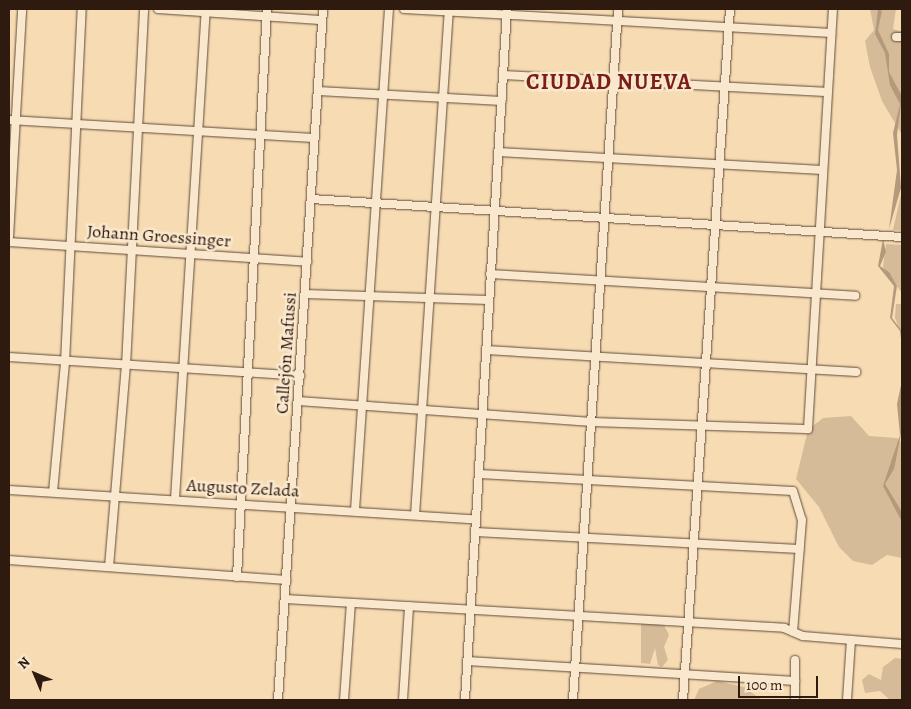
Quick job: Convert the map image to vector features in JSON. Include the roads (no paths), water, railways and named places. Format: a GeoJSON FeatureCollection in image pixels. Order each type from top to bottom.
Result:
{"type":"FeatureCollection","features":[{"type":"Feature","properties":{"kind":"street"},"geometry":{"type":"LineString","coordinates":[[9,237],[13,120],[22,9]]}},
{"type":"Feature","properties":{"kind":"street"},"geometry":{"type":"LineString","coordinates":[[53,492],[66,363],[73,245],[82,9]]}},
{"type":"Feature","properties":{"kind":"street"},"geometry":{"type":"LineString","coordinates":[[109,567],[126,366],[136,127],[144,9]]}},
{"type":"Feature","properties":{"kind":"street"},"geometry":{"type":"LineString","coordinates":[[158,9],[267,12],[320,20]]}},
{"type":"Feature","properties":{"kind":"street","name":"Callejón Mafussi"},"geometry":{"type":"LineString","coordinates":[[278,700],[300,376],[313,138],[318,91],[320,20],[323,9]]}},
{"type":"Feature","properties":{"kind":"street"},"geometry":{"type":"LineString","coordinates":[[355,510],[380,204],[390,9]]}},
{"type":"Feature","properties":{"kind":"street"},"geometry":{"type":"LineString","coordinates":[[404,9],[507,11],[831,33]]}},
{"type":"Feature","properties":{"kind":"street"},"geometry":{"type":"LineString","coordinates":[[573,700],[605,220],[611,157],[618,9]]}},
{"type":"Feature","properties":{"kind":"street"},"geometry":{"type":"LineString","coordinates":[[683,700],[730,9]]}},
{"type":"Feature","properties":{"kind":"street"},"geometry":{"type":"LineString","coordinates":[[298,402],[592,422],[808,429],[833,9]]}},
{"type":"Feature","properties":{"kind":"street"},"geometry":{"type":"LineString","coordinates":[[414,515],[423,410],[427,300],[445,98],[449,10]]}},
{"type":"Feature","properties":{"kind":"street"},"geometry":{"type":"LineString","coordinates":[[175,499],[206,11]]}},
{"type":"Feature","properties":{"kind":"street"},"geometry":{"type":"LineString","coordinates":[[465,700],[507,11]]}},
{"type":"Feature","properties":{"kind":"street"},"geometry":{"type":"LineString","coordinates":[[237,576],[258,136],[267,12]]}},
{"type":"Feature","properties":{"kind":"street"},"geometry":{"type":"LineString","coordinates":[[503,76],[726,85],[828,92]]}},
{"type":"Feature","properties":{"kind":"street"},"geometry":{"type":"LineString","coordinates":[[318,91],[502,101]]}},
{"type":"Feature","properties":{"kind":"street"},"geometry":{"type":"LineString","coordinates":[[13,120],[313,138]]}},
{"type":"Feature","properties":{"kind":"street"},"geometry":{"type":"LineString","coordinates":[[498,152],[720,162],[823,170]]}},
{"type":"Feature","properties":{"kind":"street"},"geometry":{"type":"LineString","coordinates":[[311,198],[716,228],[902,237]]}},
{"type":"Feature","properties":{"kind":"street","name":"Johann Groessinger"},"geometry":{"type":"LineString","coordinates":[[9,242],[132,248],[307,262]]}},
{"type":"Feature","properties":{"kind":"street"},"geometry":{"type":"LineString","coordinates":[[490,274],[855,296]]}},
{"type":"Feature","properties":{"kind":"street"},"geometry":{"type":"LineString","coordinates":[[305,294],[427,300],[488,300]]}},
{"type":"Feature","properties":{"kind":"street"},"geometry":{"type":"LineString","coordinates":[[486,350],[596,359],[856,372]]}},
{"type":"Feature","properties":{"kind":"street"},"geometry":{"type":"LineString","coordinates":[[9,357],[66,363],[300,376]]}},
{"type":"Feature","properties":{"kind":"street"},"geometry":{"type":"LineString","coordinates":[[479,474],[793,492],[802,520],[793,632]]}},
{"type":"Feature","properties":{"kind":"street","name":"Augusto Zelada"},"geometry":{"type":"LineString","coordinates":[[9,490],[291,505],[476,519]]}},
{"type":"Feature","properties":{"kind":"street"},"geometry":{"type":"LineString","coordinates":[[475,532],[800,549]]}},
{"type":"Feature","properties":{"kind":"street"},"geometry":{"type":"LineString","coordinates":[[9,560],[286,580]]}},
{"type":"Feature","properties":{"kind":"street"},"geometry":{"type":"LineString","coordinates":[[285,599],[688,622],[902,644]]}},
{"type":"Feature","properties":{"kind":"street"},"geometry":{"type":"LineString","coordinates":[[344,700],[351,602]]}},
{"type":"Feature","properties":{"kind":"street"},"geometry":{"type":"LineString","coordinates":[[403,700],[409,606]]}},
{"type":"Feature","properties":{"kind":"street"},"geometry":{"type":"LineString","coordinates":[[847,700],[851,640]]}},
{"type":"Feature","properties":{"kind":"street"},"geometry":{"type":"LineString","coordinates":[[794,700],[795,660]]}},
{"type":"Feature","properties":{"kind":"street"},"geometry":{"type":"LineString","coordinates":[[467,661],[575,668],[685,672],[795,681]]}},
{"type":"Feature","properties":{"kind":"district","name":"CIUDAD NUEVA"},"geometry":{"type":"Point","coordinates":[609,83]}}]}
